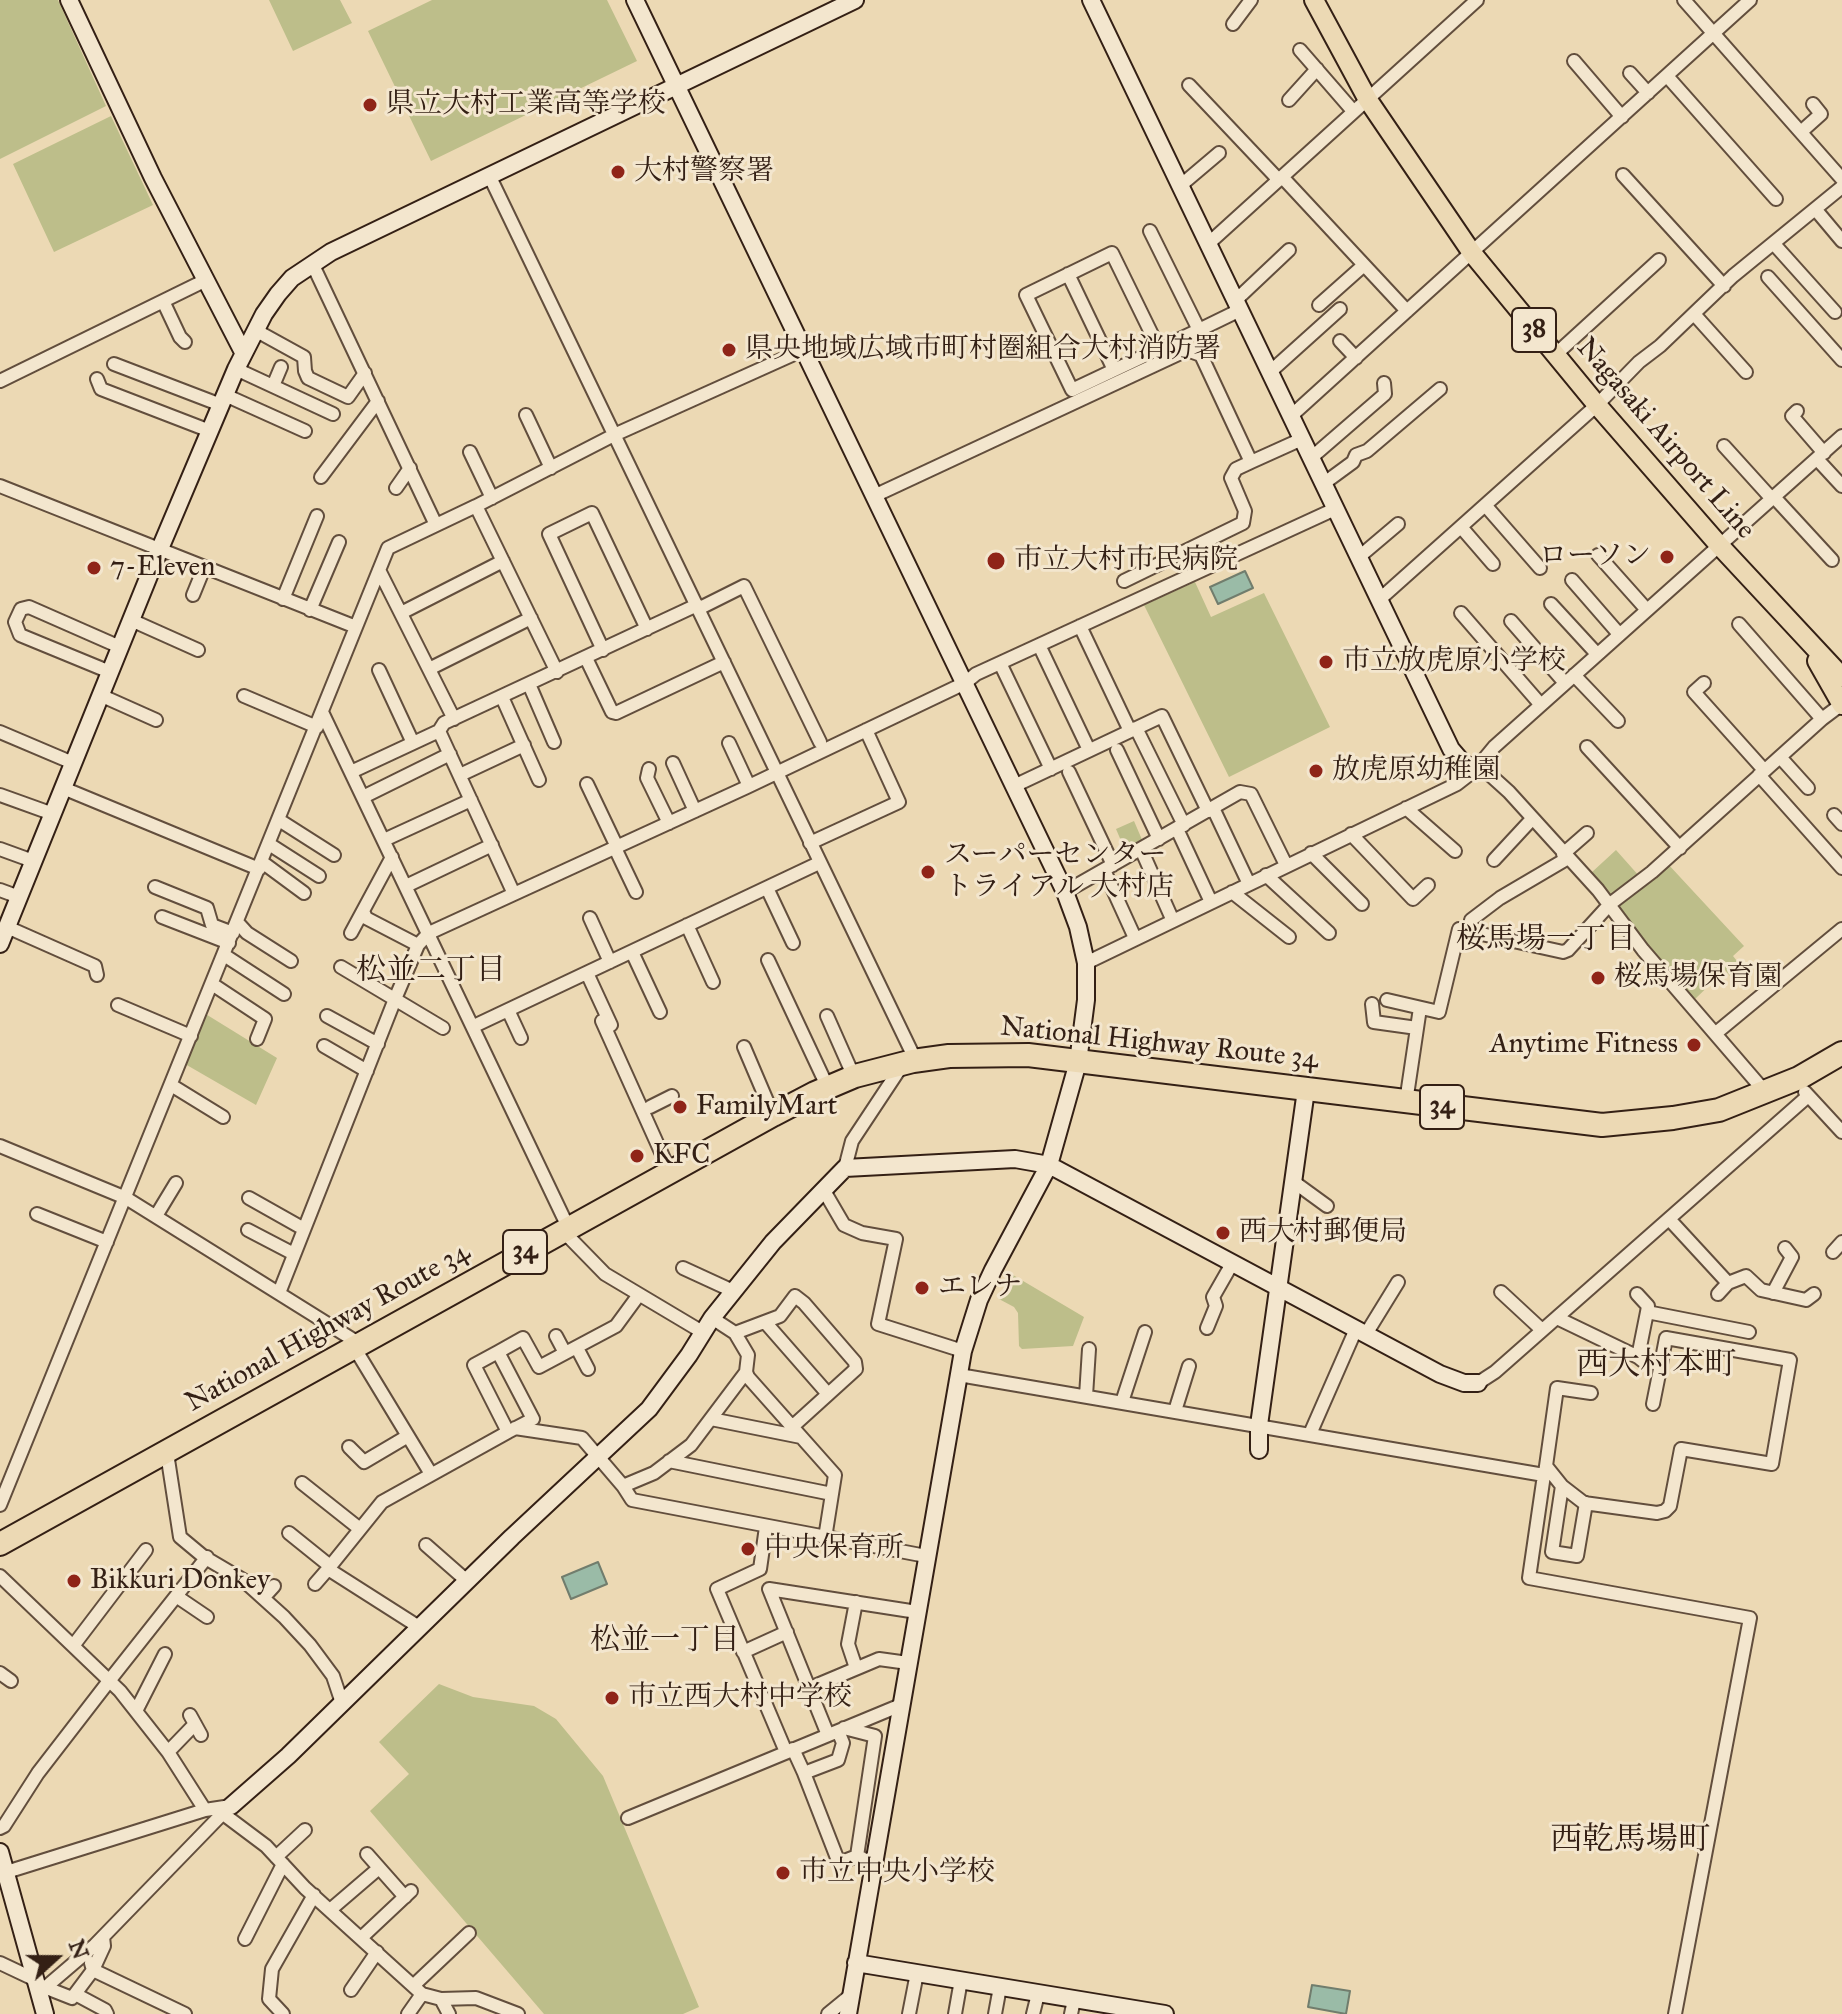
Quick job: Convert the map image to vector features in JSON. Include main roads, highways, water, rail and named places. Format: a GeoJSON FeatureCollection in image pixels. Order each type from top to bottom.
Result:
{"type":"FeatureCollection","features":[{"type":"Feature","properties":{"kind":"highway","name":"National Highway Route 34"},"geometry":{"type":"LineString","coordinates":[[0,1544],[773,1115],[854,1077],[910,1062],[987,1054],[1028,1055],[1602,1125],[1719,1110],[1766,1093],[1803,1087],[1842,1053]]}},
{"type":"Feature","properties":{"kind":"main road","name":"Nagasaki Airport Line"},"geometry":{"type":"LineString","coordinates":[[1314,0],[1361,105],[1472,253],[1597,405],[1719,545],[1842,677]]}},
{"type":"Feature","properties":{"kind":"main road","name":"Nagasaki Airport Line"},"geometry":{"type":"LineString","coordinates":[[1797,628],[1842,704]]}},
{"type":"Feature","properties":{"kind":"place","name":"県立大村工業高等学校"},"geometry":{"type":"Point","coordinates":[370,105]}},
{"type":"Feature","properties":{"kind":"place","name":"大村警察署"},"geometry":{"type":"Point","coordinates":[618,172]}},
{"type":"Feature","properties":{"kind":"place","name":"県央地域広域市町村圏組合大村消防署"},"geometry":{"type":"Point","coordinates":[729,350]}},
{"type":"Feature","properties":{"kind":"place","name":"ローソン"},"geometry":{"type":"Point","coordinates":[1667,557]}},
{"type":"Feature","properties":{"kind":"place","name":"市立大村市民病院"},"geometry":{"type":"Point","coordinates":[996,561]}},
{"type":"Feature","properties":{"kind":"place","name":"7-Eleven"},"geometry":{"type":"Point","coordinates":[94,568]}},
{"type":"Feature","properties":{"kind":"place","name":"市立放虎原小学校"},"geometry":{"type":"Point","coordinates":[1326,662]}},
{"type":"Feature","properties":{"kind":"place","name":"放虎原幼稚園"},"geometry":{"type":"Point","coordinates":[1316,771]}},
{"type":"Feature","properties":{"kind":"place","name":"スーパーセンター トライアル 大村店"},"geometry":{"type":"Point","coordinates":[928,872]}},
{"type":"Feature","properties":{"kind":"place","name":"桜馬場保育園"},"geometry":{"type":"Point","coordinates":[1598,978]}},
{"type":"Feature","properties":{"kind":"place","name":"Anytime Fitness"},"geometry":{"type":"Point","coordinates":[1694,1045]}},
{"type":"Feature","properties":{"kind":"place","name":"FamilyMart"},"geometry":{"type":"Point","coordinates":[680,1107]}},
{"type":"Feature","properties":{"kind":"place","name":"KFC"},"geometry":{"type":"Point","coordinates":[637,1156]}},
{"type":"Feature","properties":{"kind":"place","name":"西大村郵便局"},"geometry":{"type":"Point","coordinates":[1223,1233]}},
{"type":"Feature","properties":{"kind":"place","name":"エレナ"},"geometry":{"type":"Point","coordinates":[922,1288]}},
{"type":"Feature","properties":{"kind":"place","name":"中央保育所"},"geometry":{"type":"Point","coordinates":[748,1549]}},
{"type":"Feature","properties":{"kind":"place","name":"Bikkuri Donkey"},"geometry":{"type":"Point","coordinates":[74,1581]}},
{"type":"Feature","properties":{"kind":"place","name":"市立西大村中学校"},"geometry":{"type":"Point","coordinates":[612,1698]}},
{"type":"Feature","properties":{"kind":"place","name":"市立中央小学校"},"geometry":{"type":"Point","coordinates":[783,1873]}},
{"type":"Feature","properties":{"kind":"district","name":"桜馬場一丁目"},"geometry":{"type":"Point","coordinates":[1546,941]}},
{"type":"Feature","properties":{"kind":"district","name":"松並二丁目"},"geometry":{"type":"Point","coordinates":[431,972]}},
{"type":"Feature","properties":{"kind":"district","name":"西大村本町"},"geometry":{"type":"Point","coordinates":[1656,1366]}},
{"type":"Feature","properties":{"kind":"district","name":"松並一丁目"},"geometry":{"type":"Point","coordinates":[665,1642]}},
{"type":"Feature","properties":{"kind":"district","name":"西乾馬場町"},"geometry":{"type":"Point","coordinates":[1630,1841]}}]}
